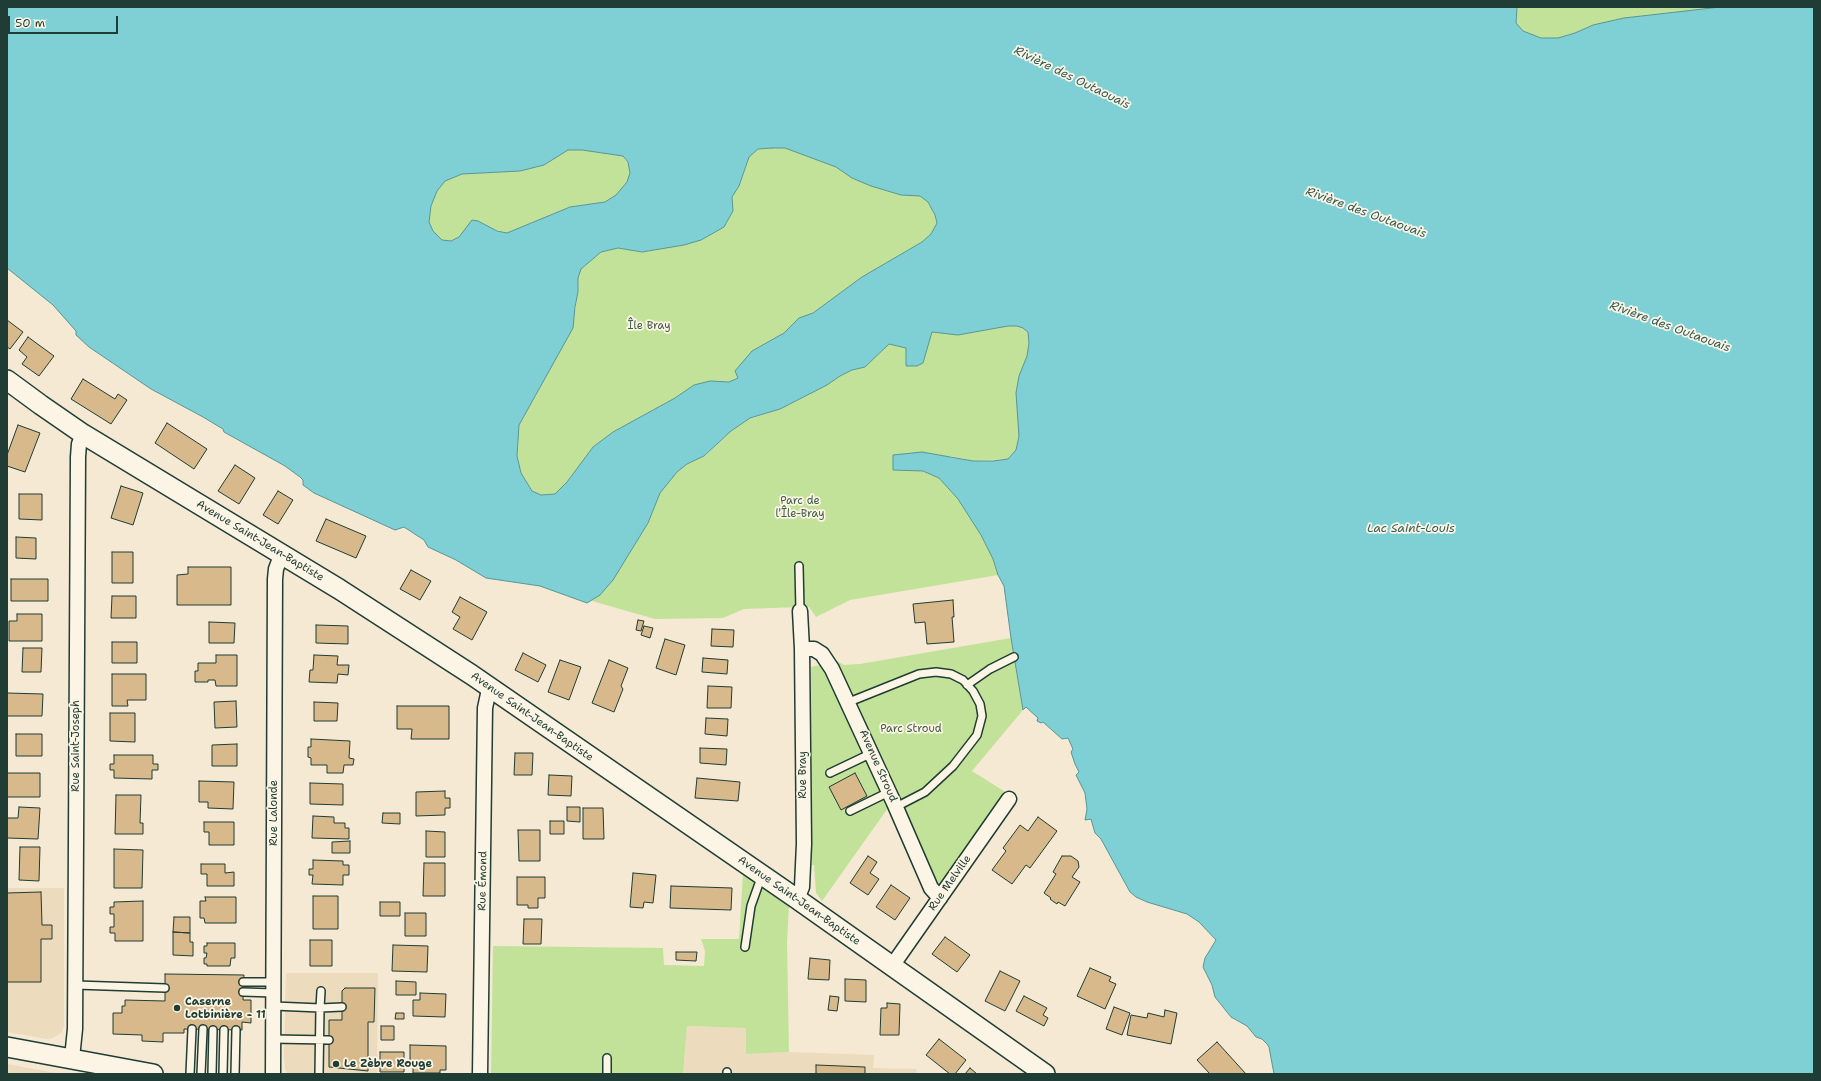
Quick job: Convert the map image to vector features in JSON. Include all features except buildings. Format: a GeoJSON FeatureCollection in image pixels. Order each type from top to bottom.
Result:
{"type":"FeatureCollection","features":[{"type":"Feature","properties":{"kind":"street","name":"Avenue Saint-Jean-Baptiste"},"geometry":{"type":"LineString","coordinates":[[7,380],[40,405],[83,434],[282,553],[422,641],[797,899],[1045,1074]]}},
{"type":"Feature","properties":{"kind":"street","name":"Rue Saint-Joseph"},"geometry":{"type":"LineString","coordinates":[[72,1058],[75,1029],[76,985],[78,457],[79,444],[83,434]]}},
{"type":"Feature","properties":{"kind":"street","name":"Rue Lalonde"},"geometry":{"type":"LineString","coordinates":[[273,1074],[275,579],[278,561],[282,553]]}},
{"type":"Feature","properties":{"kind":"street","name":"Rue Bray"},"geometry":{"type":"LineString","coordinates":[[797,899],[801,890],[803,877],[802,649],[800,611]]}},
{"type":"Feature","properties":{"kind":"street","name":"Avenue Stroud"},"geometry":{"type":"LineString","coordinates":[[802,649],[814,649],[828,661],[872,752],[931,888],[940,898]]}},
{"type":"Feature","properties":{"kind":"street","name":"Rue Émond"},"geometry":{"type":"LineString","coordinates":[[480,1074],[485,708],[488,694],[492,688]]}},
{"type":"Feature","properties":{"kind":"street","name":"Rue Melville"},"geometry":{"type":"LineString","coordinates":[[892,966],[1009,799]]}},
{"type":"Feature","properties":{"kind":"street"},"geometry":{"type":"LineString","coordinates":[[7,1047],[72,1058],[104,1069],[147,1073]]}},
{"type":"Feature","properties":{"kind":"lane"},"geometry":{"type":"LineString","coordinates":[[799,566],[800,611]]}},
{"type":"Feature","properties":{"kind":"lane"},"geometry":{"type":"LineString","coordinates":[[967,685],[990,669],[1014,657]]}},
{"type":"Feature","properties":{"kind":"lane"},"geometry":{"type":"LineString","coordinates":[[849,702],[919,674],[928,672],[944,672],[963,680],[977,697],[982,710],[977,734],[953,766],[937,782],[913,799],[896,807]]}},
{"type":"Feature","properties":{"kind":"lane"},"geometry":{"type":"LineString","coordinates":[[830,774],[872,752]]}},
{"type":"Feature","properties":{"kind":"lane"},"geometry":{"type":"LineString","coordinates":[[850,811],[889,792]]}},
{"type":"Feature","properties":{"kind":"lane"},"geometry":{"type":"LineString","coordinates":[[744,947],[751,906],[762,875]]}},
{"type":"Feature","properties":{"kind":"lane"},"geometry":{"type":"LineString","coordinates":[[243,982],[274,994],[320,1008],[342,1007]]}},
{"type":"Feature","properties":{"kind":"lane"},"geometry":{"type":"LineString","coordinates":[[76,985],[165,988]]}},
{"type":"Feature","properties":{"kind":"lane"},"geometry":{"type":"LineString","coordinates":[[319,1074],[321,991]]}},
{"type":"Feature","properties":{"kind":"lane"},"geometry":{"type":"LineString","coordinates":[[243,992],[274,994]]}},
{"type":"Feature","properties":{"kind":"lane"},"geometry":{"type":"LineString","coordinates":[[190,1074],[192,1029]]}},
{"type":"Feature","properties":{"kind":"lane"},"geometry":{"type":"LineString","coordinates":[[201,1074],[202,1029]]}},
{"type":"Feature","properties":{"kind":"lane"},"geometry":{"type":"LineString","coordinates":[[212,1074],[213,1030]]}},
{"type":"Feature","properties":{"kind":"lane"},"geometry":{"type":"LineString","coordinates":[[223,1074],[224,1030]]}},
{"type":"Feature","properties":{"kind":"lane"},"geometry":{"type":"LineString","coordinates":[[235,1074],[236,1030]]}},
{"type":"Feature","properties":{"kind":"lane"},"geometry":{"type":"LineString","coordinates":[[273,1039],[329,1040]]}},
{"type":"Feature","properties":{"kind":"lane"},"geometry":{"type":"LineString","coordinates":[[607,1058],[607,1074]]}},
{"type":"Feature","properties":{"kind":"shaded area"},"geometry":{"type":"Polygon","coordinates":[[[7,888],[64,888],[64,1025],[62,1032],[53,1038],[47,1039],[7,1032],[7,888]]]}},
{"type":"Feature","properties":{"kind":"shaded area"},"geometry":{"type":"Polygon","coordinates":[[[286,973],[378,973],[377,1074],[288,1074],[285,1069],[284,1057],[286,973]]]}},
{"type":"Feature","properties":{"kind":"shaded area"},"geometry":{"type":"Polygon","coordinates":[[[687,1026],[747,1028],[746,1054],[789,1052],[874,1055],[873,1068],[917,1069],[916,1074],[683,1074],[687,1026]]]}},
{"type":"Feature","properties":{"kind":"shaded area"},"geometry":{"type":"Polygon","coordinates":[[[7,1064],[61,1074],[7,1074],[7,1064]]]}},
{"type":"Feature","properties":{"kind":"green space"},"geometry":{"type":"Polygon","coordinates":[[[1517,7],[1720,7],[1593,25],[1575,33],[1558,38],[1541,38],[1523,31],[1516,23],[1517,7]]]}},
{"type":"Feature","properties":{"kind":"green space","name":"Île Bray"},"geometry":{"type":"Polygon","coordinates":[[[785,148],[836,167],[852,178],[901,195],[920,196],[928,202],[937,222],[931,234],[922,242],[862,277],[813,313],[799,318],[784,333],[752,351],[738,377],[729,382],[711,381],[694,385],[675,398],[613,432],[593,447],[567,482],[555,494],[541,495],[532,491],[521,473],[517,456],[519,425],[539,389],[574,317],[578,292],[578,278],[581,269],[601,252],[618,248],[642,252],[701,240],[724,227],[733,211],[732,197],[739,186],[749,157],[758,149],[785,148]]]}},
{"type":"Feature","properties":{"kind":"green space"},"geometry":{"type":"Polygon","coordinates":[[[568,150],[582,150],[623,156],[628,162],[630,173],[627,182],[616,195],[605,202],[570,207],[507,233],[487,227],[478,221],[465,230],[459,237],[451,241],[442,240],[433,231],[429,222],[431,206],[437,191],[445,181],[462,174],[520,171],[544,165],[568,150]]]}},
{"type":"Feature","properties":{"kind":"green space","name":"Parc de l'Île-Bray"},"geometry":{"type":"Polygon","coordinates":[[[1008,326],[1017,326],[1028,332],[1029,343],[1027,356],[1019,376],[1019,436],[1016,450],[1008,459],[973,461],[950,456],[893,470],[923,471],[939,478],[958,499],[981,535],[993,559],[998,575],[850,600],[816,617],[809,607],[800,607],[744,609],[723,618],[655,619],[592,601],[613,579],[648,523],[660,493],[677,472],[687,464],[705,456],[731,431],[746,420],[780,409],[827,385],[852,370],[865,367],[889,344],[906,348],[906,366],[916,366],[923,363],[932,332],[959,335],[1008,326]]]}},
{"type":"Feature","properties":{"kind":"green space","name":"Parc Stroud"},"geometry":{"type":"Polygon","coordinates":[[[1011,638],[1023,710],[972,771],[1007,793],[943,885],[940,886],[935,882],[900,802],[888,808],[822,901],[816,893],[814,865],[812,865],[811,667],[837,661],[844,665],[860,664],[1011,638]]]}},
{"type":"Feature","properties":{"kind":"green space"},"geometry":{"type":"Polygon","coordinates":[[[743,873],[789,905],[787,942],[789,1052],[746,1054],[746,1028],[687,1026],[683,1074],[491,1074],[493,946],[663,948],[664,965],[704,966],[705,951],[701,939],[739,939],[743,873]]]}},
{"type":"Feature","properties":{"kind":"water","name":"Lac Saint-Louis"},"geometry":{"type":"Polygon","coordinates":[[[7,7],[1517,7],[1516,23],[1523,31],[1541,38],[1558,38],[1575,33],[1593,25],[1624,18],[1720,7],[1814,7],[1814,1074],[1274,1074],[1269,1047],[1267,1044],[1262,1039],[1256,1037],[1247,1026],[1231,1017],[1215,997],[1212,985],[1203,967],[1205,958],[1216,940],[1199,922],[1187,914],[1147,902],[1136,897],[1130,892],[1101,839],[1095,833],[1091,819],[1085,820],[1087,809],[1085,793],[1076,775],[1079,772],[1071,752],[1073,749],[1068,738],[1062,739],[1043,722],[1041,723],[1037,721],[1038,718],[1026,707],[1023,710],[1004,586],[981,535],[958,499],[939,478],[923,471],[893,470],[893,455],[922,452],[973,461],[1008,459],[1016,450],[1019,436],[1016,393],[1019,376],[1027,356],[1029,343],[1028,332],[1023,328],[1008,326],[958,335],[932,332],[923,363],[917,366],[906,366],[906,348],[889,344],[865,367],[852,370],[827,385],[780,409],[750,418],[731,431],[704,456],[687,464],[677,472],[660,493],[648,523],[613,580],[600,595],[587,603],[540,586],[486,578],[456,560],[428,547],[424,540],[404,527],[395,530],[314,493],[303,485],[303,480],[300,477],[285,466],[224,432],[223,429],[203,417],[151,389],[89,347],[76,335],[76,331],[53,305],[7,268],[7,7]],[[785,148],[758,149],[749,157],[739,186],[732,197],[733,211],[724,227],[701,240],[684,245],[642,252],[618,248],[601,252],[581,269],[578,278],[578,292],[573,328],[519,425],[517,456],[521,473],[532,491],[541,495],[555,494],[567,482],[593,447],[613,432],[675,398],[694,385],[710,381],[729,382],[738,378],[735,371],[752,351],[784,333],[799,318],[813,313],[862,277],[922,242],[931,234],[937,223],[935,215],[928,202],[920,196],[901,195],[871,186],[852,178],[836,167],[785,148]],[[568,150],[544,165],[520,171],[462,174],[445,181],[437,191],[431,206],[429,222],[433,231],[442,240],[451,241],[459,237],[472,220],[478,221],[497,231],[507,233],[570,207],[605,202],[616,195],[627,182],[630,173],[628,162],[623,156],[582,150],[568,150]]]}},
{"type":"Feature","properties":{"kind":"place","name":"Caserne Lotbinière - 11"},"geometry":{"type":"Point","coordinates":[177,1008]}},
{"type":"Feature","properties":{"kind":"place","name":"Le Zèbre Rouge"},"geometry":{"type":"Point","coordinates":[336,1064]}},
{"type":"Feature","properties":{"kind":"water label","name":"Rivière des Outaouais"},"geometry":{"type":"Point","coordinates":[1072,78]}},
{"type":"Feature","properties":{"kind":"water label","name":"Rivière des Outaouais"},"geometry":{"type":"Point","coordinates":[1366,213]}},
{"type":"Feature","properties":{"kind":"water label","name":"Rivière des Outaouais"},"geometry":{"type":"Point","coordinates":[1670,327]}}]}
